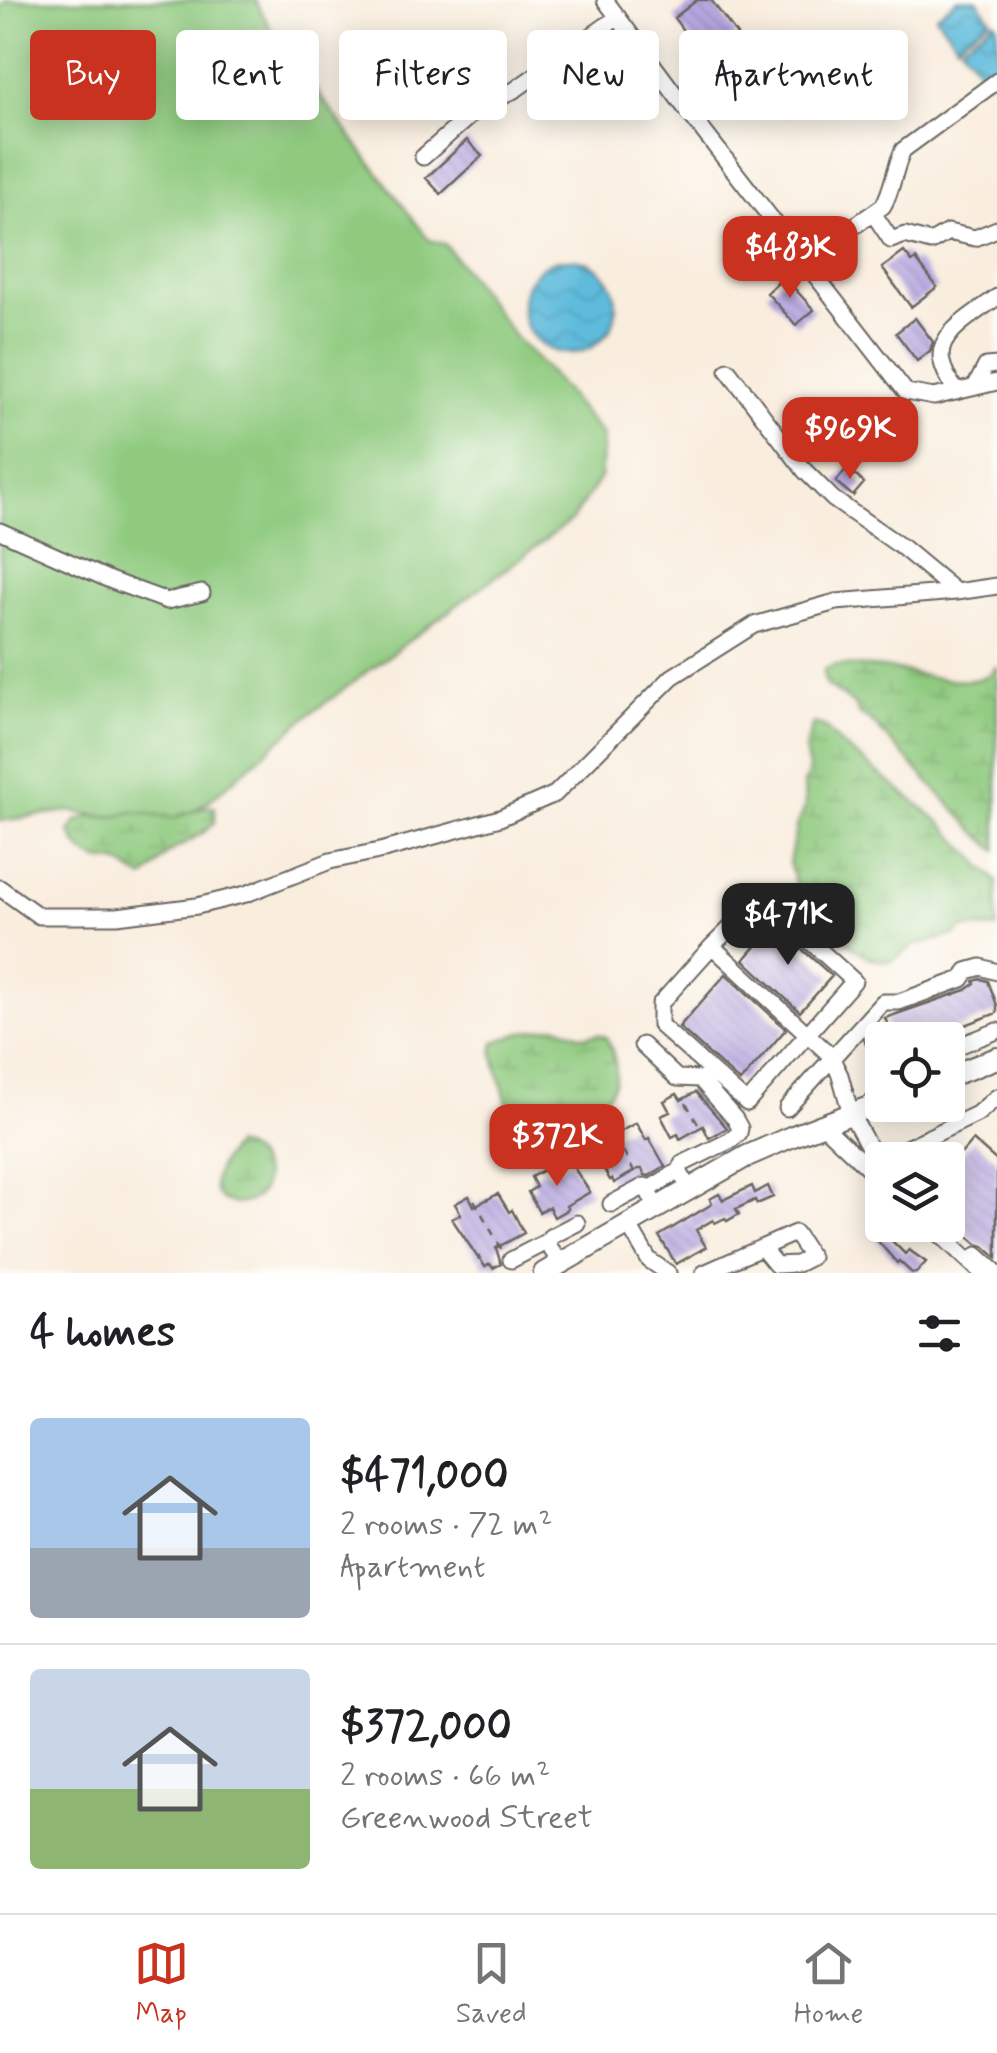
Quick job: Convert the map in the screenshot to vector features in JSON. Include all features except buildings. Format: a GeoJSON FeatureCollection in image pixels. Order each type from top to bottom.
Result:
{"type":"FeatureCollection","features":[{"type":"Feature","properties":{"kind":"main road"},"geometry":{"type":"LineString","coordinates":[[965,1070],[997,1058]]}},
{"type":"Feature","properties":{"kind":"main road"},"geometry":{"type":"LineString","coordinates":[[552,1268],[628,1224],[652,1199],[684,1180],[865,1109]]}},
{"type":"Feature","properties":{"kind":"street"},"geometry":{"type":"LineString","coordinates":[[605,0],[906,392],[934,397],[997,382]]}},
{"type":"Feature","properties":{"kind":"street"},"geometry":{"type":"LineString","coordinates":[[423,157],[474,113],[516,89],[618,18]]}},
{"type":"Feature","properties":{"kind":"street"},"geometry":{"type":"LineString","coordinates":[[804,261],[883,206],[890,196],[903,150],[997,81]]}},
{"type":"Feature","properties":{"kind":"street"},"geometry":{"type":"LineString","coordinates":[[873,213],[891,240],[905,235],[931,242],[948,232],[975,238],[997,230]]}},
{"type":"Feature","properties":{"kind":"street"},"geometry":{"type":"LineString","coordinates":[[956,392],[940,358],[942,346],[952,332],[997,297]]}},
{"type":"Feature","properties":{"kind":"street"},"geometry":{"type":"LineString","coordinates":[[975,387],[986,366],[997,365]]}},
{"type":"Feature","properties":{"kind":"street"},"geometry":{"type":"LineString","coordinates":[[728,370],[805,472],[833,499],[903,548],[956,592]]}},
{"type":"Feature","properties":{"kind":"street"},"geometry":{"type":"LineString","coordinates":[[0,531],[167,602],[202,593]]}},
{"type":"Feature","properties":{"kind":"street"},"geometry":{"type":"LineString","coordinates":[[0,888],[40,916],[117,916],[198,906],[246,894],[330,861],[500,818],[555,794],[672,677],[754,625],[836,602],[997,586]]}},
{"type":"Feature","properties":{"kind":"street"},"geometry":{"type":"LineString","coordinates":[[760,900],[854,981],[747,1103],[660,1025],[660,1004],[712,946],[760,900]]}},
{"type":"Feature","properties":{"kind":"street"},"geometry":{"type":"LineString","coordinates":[[712,946],[830,1055],[840,1074],[851,1114],[867,1142]]}},
{"type":"Feature","properties":{"kind":"street"},"geometry":{"type":"LineString","coordinates":[[788,1108],[883,1002],[899,1002],[962,979],[967,971],[981,966],[997,972]]}},
{"type":"Feature","properties":{"kind":"street"},"geometry":{"type":"LineString","coordinates":[[965,1043],[997,1031]]}},
{"type":"Feature","properties":{"kind":"street"},"geometry":{"type":"LineString","coordinates":[[642,1045],[677,1078],[700,1079],[740,1128],[736,1137],[682,1164],[684,1180]]}},
{"type":"Feature","properties":{"kind":"street"},"geometry":{"type":"LineString","coordinates":[[923,1142],[997,1098]]}},
{"type":"Feature","properties":{"kind":"street"},"geometry":{"type":"LineString","coordinates":[[823,1125],[865,1165]]}},
{"type":"Feature","properties":{"kind":"street"},"geometry":{"type":"LineString","coordinates":[[611,1204],[645,1186],[652,1199]]}},
{"type":"Feature","properties":{"kind":"street"},"geometry":{"type":"LineString","coordinates":[[552,1268],[550,1237],[578,1222]]}},
{"type":"Feature","properties":{"kind":"street"},"geometry":{"type":"LineString","coordinates":[[628,1224],[649,1260],[668,1273]]}},
{"type":"Feature","properties":{"kind":"street"},"geometry":{"type":"LineString","coordinates":[[506,1254],[541,1242],[548,1244]]}},
{"type":"Feature","properties":{"kind":"street"},"geometry":{"type":"LineString","coordinates":[[948,1242],[982,1273]]}},
{"type":"Feature","properties":{"kind":"street"},"geometry":{"type":"LineString","coordinates":[[963,1242],[997,1273]]}},
{"type":"Feature","properties":{"kind":"street"},"geometry":{"type":"LineString","coordinates":[[704,1273],[762,1248]]}},
{"type":"Feature","properties":{"kind":"path"},"geometry":{"type":"LineString","coordinates":[[686,1103],[701,1129]]}},
{"type":"Feature","properties":{"kind":"path"},"geometry":{"type":"LineString","coordinates":[[616,1137],[634,1172]]}},
{"type":"Feature","properties":{"kind":"path"},"geometry":{"type":"LineString","coordinates":[[474,1200],[506,1254]]}},
{"type":"Feature","properties":{"kind":"green space"},"geometry":{"type":"Polygon","coordinates":[[[7,0],[255,0],[272,30],[176,30],[176,120],[319,120],[319,94],[429,240],[445,244],[515,337],[603,436],[600,478],[572,520],[306,717],[210,800],[173,824],[68,811],[0,821],[0,6],[7,0]]]}},
{"type":"Feature","properties":{"kind":"green space"},"geometry":{"type":"Polygon","coordinates":[[[834,665],[883,668],[964,681],[985,677],[997,667],[997,851],[872,722],[859,714],[855,705],[827,685],[824,670],[834,665]]]}},
{"type":"Feature","properties":{"kind":"green space"},"geometry":{"type":"Polygon","coordinates":[[[813,723],[826,728],[939,821],[997,881],[997,929],[963,928],[955,935],[915,945],[892,961],[883,961],[853,947],[815,911],[795,882],[789,863],[797,824],[805,808],[804,785],[809,770],[805,749],[813,723]]]}},
{"type":"Feature","properties":{"kind":"green space"},"geometry":{"type":"Polygon","coordinates":[[[215,807],[215,822],[167,854],[144,878],[120,863],[89,856],[70,832],[75,822],[91,816],[136,812],[174,818],[215,807]]]}},
{"type":"Feature","properties":{"kind":"green space"},"geometry":{"type":"Polygon","coordinates":[[[557,1026],[582,1036],[606,1037],[615,1062],[613,1087],[566,1132],[552,1138],[521,1139],[514,1128],[493,1053],[495,1042],[557,1026]]]}},
{"type":"Feature","properties":{"kind":"green space"},"geometry":{"type":"Polygon","coordinates":[[[234,1145],[254,1156],[264,1181],[259,1194],[248,1202],[234,1204],[222,1199],[215,1188],[218,1170],[234,1145]]]}},
{"type":"Feature","properties":{"kind":"water"},"geometry":{"type":"Polygon","coordinates":[[[957,0],[977,0],[991,19],[957,44],[936,16],[957,0]]]}},
{"type":"Feature","properties":{"kind":"water"},"geometry":{"type":"Polygon","coordinates":[[[995,21],[997,74],[987,81],[961,46],[995,21]]]}},
{"type":"Feature","properties":{"kind":"water"},"geometry":{"type":"Polygon","coordinates":[[[569,259],[587,262],[602,273],[613,288],[613,324],[602,339],[587,350],[569,353],[551,350],[536,339],[525,324],[522,306],[525,288],[536,273],[551,262],[569,259]]]}}]}
